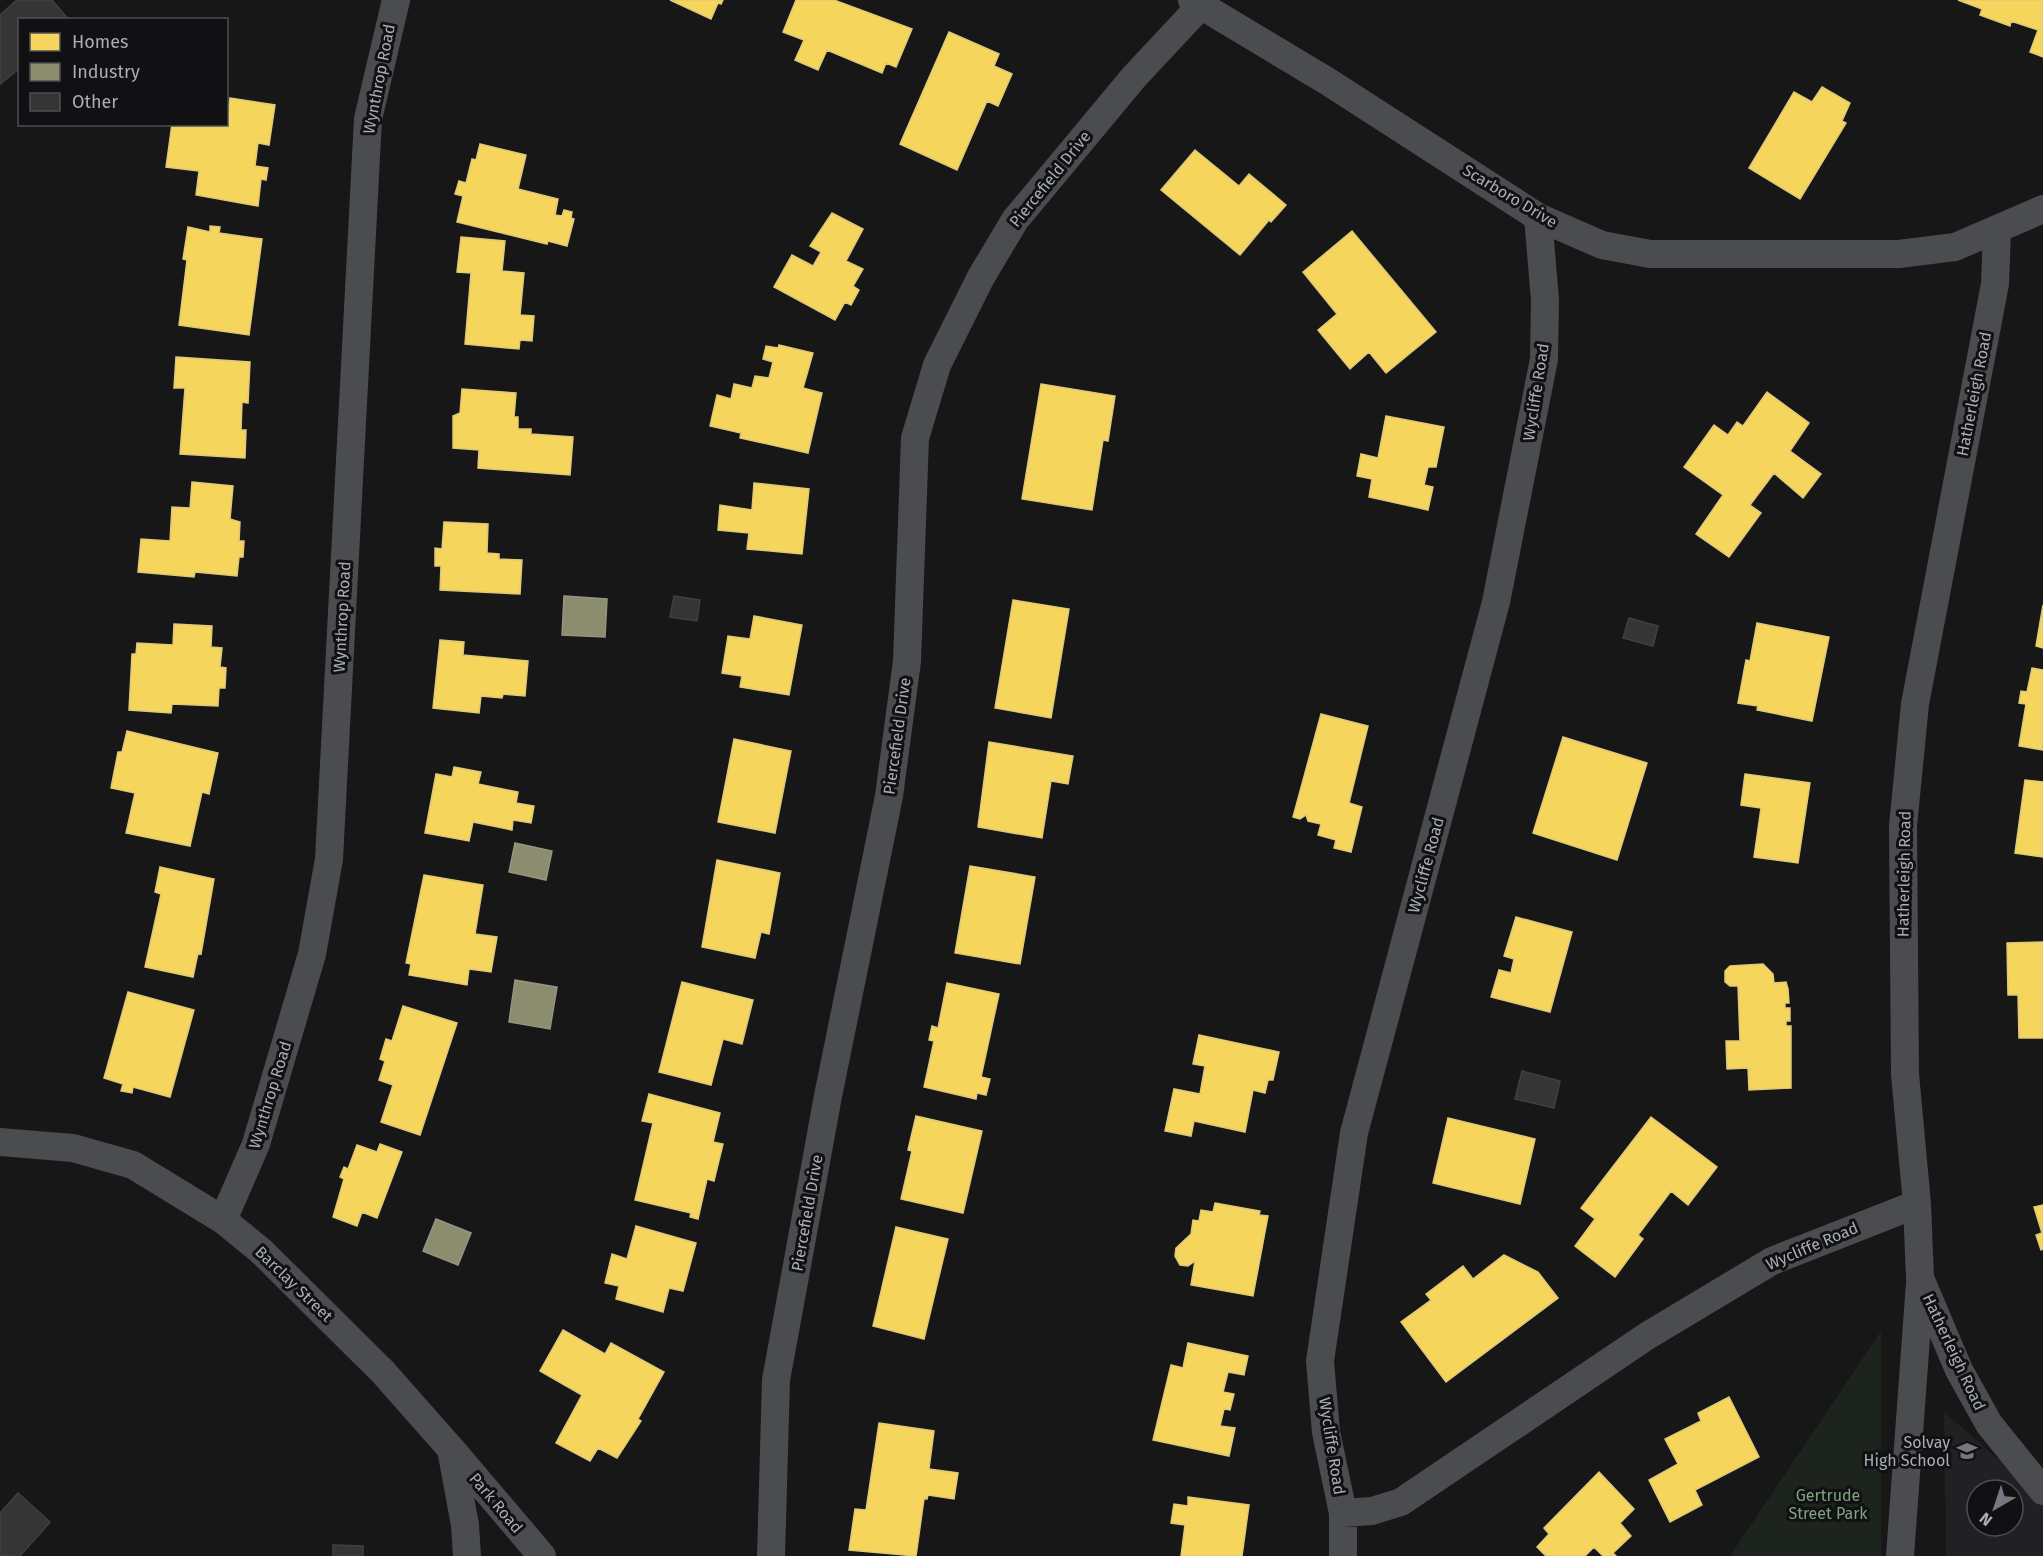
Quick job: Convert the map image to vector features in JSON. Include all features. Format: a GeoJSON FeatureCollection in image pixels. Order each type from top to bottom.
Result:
{"type":"FeatureCollection","features":[{"type":"Feature","properties":{"kind":"street","name":"Wynthrop Road"},"geometry":{"type":"LineString","coordinates":[[223,1220],[256,1144],[312,954],[329,859],[368,119],[396,0]]}},
{"type":"Feature","properties":{"kind":"street","name":"Scarboro Drive"},"geometry":{"type":"LineString","coordinates":[[1200,2],[1538,217],[1602,245],[1650,254],[1899,254],[1955,247],[2043,209]]}},
{"type":"Feature","properties":{"kind":"street","name":"Piercefield Drive"},"geometry":{"type":"LineString","coordinates":[[771,1556],[776,1380],[828,1096],[889,796],[907,661],[915,438],[937,364],[981,277],[1014,220],[1200,2]]}},
{"type":"Feature","properties":{"kind":"street","name":"Wycliffe Road"},"geometry":{"type":"LineString","coordinates":[[1343,1556],[1343,1513],[1326,1432],[1320,1361],[1352,1144],[1496,602],[1544,359],[1545,300],[1538,217]]}},
{"type":"Feature","properties":{"kind":"street","name":"Hatherleigh Road"},"geometry":{"type":"LineString","coordinates":[[1997,230],[1995,284],[1915,704],[1903,826],[1905,1074],[1917,1204],[1920,1278],[1959,1370],[1989,1424],[2043,1491]]}},
{"type":"Feature","properties":{"kind":"street","name":"Barclay Street"},"geometry":{"type":"LineString","coordinates":[[0,1142],[73,1148],[133,1165],[223,1220],[261,1251],[383,1372],[451,1449]]}},
{"type":"Feature","properties":{"kind":"street","name":"Wycliffe Road"},"geometry":{"type":"LineString","coordinates":[[1343,1513],[1372,1511],[1401,1502],[1647,1336],[1772,1261],[1917,1204]]}},
{"type":"Feature","properties":{"kind":"street"},"geometry":{"type":"LineString","coordinates":[[1900,1556],[1920,1278]]}},
{"type":"Feature","properties":{"kind":"street"},"geometry":{"type":"LineString","coordinates":[[451,1449],[465,1525],[467,1556]]}},
{"type":"Feature","properties":{"kind":"street","name":"Park Road"},"geometry":{"type":"LineString","coordinates":[[451,1449],[542,1556]]}},
{"type":"Feature","properties":{"kind":"shaded area","name":"Solvay High School"},"geometry":{"type":"Polygon","coordinates":[[[1944,1412],[2020,1478],[1965,1478],[1965,1538],[2025,1538],[2025,1482],[2043,1498],[2043,1556],[1946,1556],[1944,1412]]]}},
{"type":"Feature","properties":{"kind":"green space","name":"Gertrude Street Park"},"geometry":{"type":"Polygon","coordinates":[[[1881,1331],[1881,1556],[1730,1556],[1881,1331]]]}},
{"type":"Feature","properties":{"kind":"building: Homes"},"geometry":{"type":"Polygon","coordinates":[[[670,0],[723,0],[721,4],[718,3],[711,19],[670,0]]]}},
{"type":"Feature","properties":{"kind":"building: Homes"},"geometry":{"type":"Polygon","coordinates":[[[796,0],[834,0],[912,29],[896,67],[886,63],[882,73],[827,50],[818,70],[795,60],[804,40],[783,32],[796,0]]]}},
{"type":"Feature","properties":{"kind":"building: Homes"},"geometry":{"type":"Polygon","coordinates":[[[1958,0],[2043,0],[2043,57],[2030,52],[2038,30],[2011,21],[2010,26],[1980,15],[1982,9],[1958,0]]]}},
{"type":"Feature","properties":{"kind":"building: Homes"},"geometry":{"type":"Polygon","coordinates":[[[949,32],[999,54],[994,66],[1012,74],[998,106],[987,101],[957,170],[900,144],[949,32]]]}},
{"type":"Feature","properties":{"kind":"building: Homes"},"geometry":{"type":"Polygon","coordinates":[[[1822,87],[1850,103],[1842,121],[1846,123],[1800,199],[1749,168],[1794,92],[1812,102],[1822,87]]]}},
{"type":"Feature","properties":{"kind":"building: Homes"},"geometry":{"type":"Polygon","coordinates":[[[230,98],[275,105],[269,145],[258,143],[255,166],[268,168],[266,180],[261,179],[258,206],[196,195],[199,171],[166,167],[172,126],[228,126],[230,98]]]}},
{"type":"Feature","properties":{"kind":"building: Homes"},"geometry":{"type":"Polygon","coordinates":[[[480,144],[526,155],[518,189],[558,199],[555,215],[562,216],[564,210],[572,212],[571,218],[574,219],[567,246],[548,241],[547,244],[457,222],[463,196],[455,194],[459,181],[466,183],[472,159],[476,160],[480,144]]]}},
{"type":"Feature","properties":{"kind":"building: Homes"},"geometry":{"type":"Polygon","coordinates":[[[1195,150],[1239,186],[1249,174],[1286,205],[1271,222],[1269,220],[1240,255],[1161,190],[1195,150]]]}},
{"type":"Feature","properties":{"kind":"building: Homes"},"geometry":{"type":"Polygon","coordinates":[[[832,213],[863,229],[846,261],[863,269],[853,286],[859,290],[851,305],[845,302],[835,320],[774,287],[792,255],[813,266],[821,252],[810,246],[832,213]]]}},
{"type":"Feature","properties":{"kind":"building: Homes"},"geometry":{"type":"Polygon","coordinates":[[[210,226],[220,227],[219,233],[262,239],[249,335],[179,325],[187,260],[183,259],[188,227],[210,232],[210,226]]]}},
{"type":"Feature","properties":{"kind":"building: Homes"},"geometry":{"type":"Polygon","coordinates":[[[1352,231],[1436,332],[1386,373],[1369,352],[1350,369],[1318,330],[1337,314],[1303,272],[1352,231]]]}},
{"type":"Feature","properties":{"kind":"building: Homes"},"geometry":{"type":"Polygon","coordinates":[[[461,237],[505,241],[502,271],[524,273],[520,315],[534,316],[532,341],[520,340],[519,349],[465,344],[471,273],[457,272],[461,237]]]}},
{"type":"Feature","properties":{"kind":"building: Homes"},"geometry":{"type":"Polygon","coordinates":[[[779,345],[813,353],[803,388],[822,393],[808,453],[740,438],[741,433],[710,426],[717,395],[731,399],[734,384],[752,388],[755,376],[769,378],[773,362],[763,359],[766,346],[778,348],[779,345]]]}},
{"type":"Feature","properties":{"kind":"building: Homes"},"geometry":{"type":"Polygon","coordinates":[[[176,357],[250,362],[248,403],[242,402],[241,430],[246,430],[245,458],[180,454],[185,388],[174,388],[176,357]]]}},
{"type":"Feature","properties":{"kind":"building: Homes"},"geometry":{"type":"Polygon","coordinates":[[[1041,384],[1115,396],[1108,441],[1103,440],[1092,510],[1022,499],[1041,384]]]}},
{"type":"Feature","properties":{"kind":"building: Homes"},"geometry":{"type":"Polygon","coordinates":[[[462,389],[516,393],[514,417],[518,417],[518,429],[531,429],[531,434],[573,437],[570,475],[478,468],[479,450],[453,448],[453,416],[460,413],[462,389]]]}},
{"type":"Feature","properties":{"kind":"building: Homes"},"geometry":{"type":"Polygon","coordinates":[[[1767,392],[1809,423],[1790,451],[1821,474],[1803,498],[1774,473],[1750,505],[1761,513],[1729,557],[1696,534],[1723,495],[1684,467],[1714,425],[1728,435],[1737,422],[1743,426],[1767,392]]]}},
{"type":"Feature","properties":{"kind":"building: Homes"},"geometry":{"type":"Polygon","coordinates":[[[1386,416],[1444,427],[1436,467],[1428,467],[1424,485],[1433,487],[1428,510],[1369,497],[1372,479],[1357,476],[1361,454],[1378,458],[1386,416]]]}},
{"type":"Feature","properties":{"kind":"building: Homes"},"geometry":{"type":"Polygon","coordinates":[[[192,482],[233,486],[230,519],[240,522],[239,541],[244,541],[243,557],[239,557],[237,576],[195,572],[194,577],[138,572],[141,539],[170,541],[172,507],[190,508],[192,482]]]}},
{"type":"Feature","properties":{"kind":"building: Homes"},"geometry":{"type":"Polygon","coordinates":[[[754,483],[809,489],[802,554],[747,549],[749,533],[718,530],[720,505],[752,510],[754,483]]]}},
{"type":"Feature","properties":{"kind":"building: Homes"},"geometry":{"type":"Polygon","coordinates":[[[444,522],[488,524],[487,553],[499,554],[499,559],[522,560],[520,594],[440,590],[441,566],[435,566],[435,548],[442,549],[444,522]]]}},
{"type":"Feature","properties":{"kind":"building: Homes"},"geometry":{"type":"Polygon","coordinates":[[[1013,600],[1069,609],[1051,718],[995,708],[1013,600]]]}},
{"type":"Feature","properties":{"kind":"building: Homes"},"geometry":{"type":"Polygon","coordinates":[[[2043,605],[2043,648],[2036,646],[2043,605]]]}},
{"type":"Feature","properties":{"kind":"building: Homes"},"geometry":{"type":"Polygon","coordinates":[[[754,616],[802,625],[789,695],[740,687],[742,676],[722,673],[728,636],[750,639],[754,616]]]}},
{"type":"Feature","properties":{"kind":"building: Homes"},"geometry":{"type":"Polygon","coordinates":[[[1757,623],[1829,637],[1812,721],[1757,710],[1758,706],[1738,703],[1746,660],[1750,661],[1757,623]]]}},
{"type":"Feature","properties":{"kind":"building: Homes"},"geometry":{"type":"Polygon","coordinates":[[[174,624],[212,626],[211,647],[222,648],[220,667],[226,668],[225,688],[219,688],[218,706],[172,704],[171,713],[129,710],[132,654],[136,654],[137,643],[173,645],[174,624]]]}},
{"type":"Feature","properties":{"kind":"building: Homes"},"geometry":{"type":"Polygon","coordinates":[[[440,640],[464,642],[463,655],[528,661],[525,696],[503,694],[502,698],[481,696],[479,713],[433,708],[440,640]]]}},
{"type":"Feature","properties":{"kind":"building: Homes"},"geometry":{"type":"Polygon","coordinates":[[[2032,668],[2043,670],[2043,750],[2019,746],[2026,704],[2019,703],[2021,691],[2027,692],[2032,668]]]}},
{"type":"Feature","properties":{"kind":"building: Homes"},"geometry":{"type":"Polygon","coordinates":[[[1321,714],[1368,726],[1349,803],[1362,807],[1351,852],[1334,848],[1336,840],[1318,835],[1321,824],[1308,821],[1306,815],[1300,819],[1293,817],[1321,714]]]}},
{"type":"Feature","properties":{"kind":"building: Homes"},"geometry":{"type":"Polygon","coordinates":[[[127,731],[218,753],[209,794],[202,792],[190,846],[126,833],[135,793],[111,788],[118,752],[122,752],[127,731]]]}},
{"type":"Feature","properties":{"kind":"building: Homes"},"geometry":{"type":"Polygon","coordinates":[[[1563,737],[1647,763],[1617,860],[1533,833],[1563,737]]]}},
{"type":"Feature","properties":{"kind":"building: Homes"},"geometry":{"type":"Polygon","coordinates":[[[734,739],[791,751],[775,833],[718,822],[734,739]]]}},
{"type":"Feature","properties":{"kind":"building: Homes"},"geometry":{"type":"Polygon","coordinates":[[[989,742],[1073,756],[1068,784],[1051,781],[1042,838],[978,827],[989,742]]]}},
{"type":"Feature","properties":{"kind":"building: Homes"},"geometry":{"type":"Polygon","coordinates":[[[454,767],[481,772],[478,784],[518,792],[516,803],[534,806],[531,823],[513,820],[512,830],[473,822],[469,841],[425,833],[436,774],[452,777],[454,767]]]}},
{"type":"Feature","properties":{"kind":"building: Homes"},"geometry":{"type":"Polygon","coordinates":[[[1745,774],[1810,783],[1798,863],[1754,857],[1761,808],[1741,805],[1745,774]]]}},
{"type":"Feature","properties":{"kind":"building: Homes"},"geometry":{"type":"Polygon","coordinates":[[[2025,780],[2043,782],[2043,857],[2015,853],[2025,780]]]}},
{"type":"Feature","properties":{"kind":"building: Homes"},"geometry":{"type":"Polygon","coordinates":[[[717,860],[780,873],[769,934],[761,932],[755,958],[702,947],[717,860]]]}},
{"type":"Feature","properties":{"kind":"building: Homes"},"geometry":{"type":"Polygon","coordinates":[[[970,866],[1035,877],[1020,964],[955,953],[970,866]]]}},
{"type":"Feature","properties":{"kind":"building: Homes"},"geometry":{"type":"Polygon","coordinates":[[[160,867],[214,879],[201,954],[198,953],[193,977],[145,967],[161,894],[155,892],[160,867]]]}},
{"type":"Feature","properties":{"kind":"building: Homes"},"geometry":{"type":"Polygon","coordinates":[[[424,875],[483,885],[475,934],[497,937],[491,972],[469,969],[467,985],[409,975],[411,964],[406,963],[424,875]]]}},
{"type":"Feature","properties":{"kind":"building: Homes"},"geometry":{"type":"Polygon","coordinates":[[[1516,917],[1572,932],[1550,1012],[1491,997],[1499,970],[1511,973],[1514,959],[1504,956],[1516,917]]]}},
{"type":"Feature","properties":{"kind":"building: Homes"},"geometry":{"type":"Polygon","coordinates":[[[2043,942],[2043,1038],[2019,1038],[2018,995],[2008,995],[2007,943],[2043,942]]]}},
{"type":"Feature","properties":{"kind":"building: Homes"},"geometry":{"type":"Polygon","coordinates":[[[1763,964],[1773,974],[1774,983],[1786,982],[1788,989],[1789,1003],[1785,1003],[1785,1008],[1790,1008],[1790,1021],[1786,1021],[1786,1026],[1791,1026],[1791,1088],[1749,1090],[1748,1068],[1727,1069],[1726,1041],[1740,1041],[1738,986],[1730,986],[1725,982],[1725,971],[1730,966],[1763,964]]]}},
{"type":"Feature","properties":{"kind":"building: Homes"},"geometry":{"type":"Polygon","coordinates":[[[682,982],[753,1000],[742,1044],[723,1039],[711,1085],[659,1072],[682,982]]]}},
{"type":"Feature","properties":{"kind":"building: Homes"},"geometry":{"type":"Polygon","coordinates":[[[947,983],[999,994],[981,1077],[990,1079],[986,1095],[977,1093],[976,1099],[924,1087],[934,1041],[929,1040],[932,1026],[938,1028],[947,983]]]}},
{"type":"Feature","properties":{"kind":"building: Homes"},"geometry":{"type":"Polygon","coordinates":[[[128,992],[194,1010],[170,1097],[133,1087],[132,1093],[121,1091],[123,1084],[104,1078],[128,992]]]}},
{"type":"Feature","properties":{"kind":"building: Homes"},"geometry":{"type":"Polygon","coordinates":[[[403,1006],[457,1023],[420,1135],[381,1122],[393,1085],[379,1080],[385,1061],[380,1059],[386,1039],[392,1041],[403,1006]]]}},
{"type":"Feature","properties":{"kind":"building: Homes"},"geometry":{"type":"Polygon","coordinates":[[[1199,1035],[1279,1052],[1273,1080],[1268,1080],[1265,1093],[1253,1090],[1245,1132],[1194,1121],[1191,1136],[1165,1131],[1174,1089],[1200,1094],[1205,1066],[1193,1064],[1199,1035]]]}},
{"type":"Feature","properties":{"kind":"building: Homes"},"geometry":{"type":"Polygon","coordinates":[[[649,1094],[720,1113],[713,1142],[723,1144],[714,1181],[707,1179],[698,1219],[690,1217],[691,1213],[635,1200],[653,1123],[642,1121],[649,1094]]]}},
{"type":"Feature","properties":{"kind":"building: Homes"},"geometry":{"type":"Polygon","coordinates":[[[916,1116],[982,1131],[963,1213],[901,1199],[912,1151],[908,1150],[916,1116]]]}},
{"type":"Feature","properties":{"kind":"building: Homes"},"geometry":{"type":"Polygon","coordinates":[[[1651,1117],[1717,1167],[1688,1205],[1671,1191],[1638,1235],[1643,1239],[1615,1277],[1575,1246],[1595,1219],[1581,1208],[1651,1117]]]}},
{"type":"Feature","properties":{"kind":"building: Homes"},"geometry":{"type":"Polygon","coordinates":[[[1448,1118],[1535,1139],[1520,1204],[1433,1183],[1448,1118]]]}},
{"type":"Feature","properties":{"kind":"building: Homes"},"geometry":{"type":"Polygon","coordinates":[[[380,1144],[402,1152],[377,1218],[362,1212],[357,1226],[333,1217],[344,1179],[340,1177],[344,1167],[348,1169],[357,1145],[377,1152],[380,1144]]]}},
{"type":"Feature","properties":{"kind":"building: Homes"},"geometry":{"type":"Polygon","coordinates":[[[1215,1203],[1260,1211],[1259,1215],[1268,1216],[1253,1296],[1191,1285],[1195,1261],[1188,1266],[1180,1265],[1175,1256],[1176,1248],[1191,1234],[1193,1220],[1199,1221],[1201,1210],[1213,1212],[1215,1203]]]}},
{"type":"Feature","properties":{"kind":"building: Homes"},"geometry":{"type":"Polygon","coordinates":[[[2043,1205],[2043,1249],[2041,1250],[2036,1235],[2042,1233],[2034,1207],[2043,1205]]]}},
{"type":"Feature","properties":{"kind":"building: Homes"},"geometry":{"type":"Polygon","coordinates":[[[636,1226],[696,1243],[683,1291],[669,1288],[663,1312],[616,1299],[619,1286],[605,1283],[612,1254],[627,1259],[636,1226]]]}},
{"type":"Feature","properties":{"kind":"building: Homes"},"geometry":{"type":"Polygon","coordinates":[[[896,1227],[948,1239],[924,1339],[873,1326],[896,1227]]]}},
{"type":"Feature","properties":{"kind":"building: Homes"},"geometry":{"type":"Polygon","coordinates":[[[1504,1255],[1538,1272],[1558,1298],[1446,1382],[1401,1322],[1431,1300],[1426,1294],[1463,1266],[1473,1279],[1504,1255]]]}},
{"type":"Feature","properties":{"kind":"building: Homes"},"geometry":{"type":"Polygon","coordinates":[[[563,1330],[605,1354],[611,1343],[664,1372],[638,1419],[641,1421],[617,1458],[598,1448],[590,1461],[556,1443],[582,1395],[540,1371],[563,1330]]]}},
{"type":"Feature","properties":{"kind":"building: Homes"},"geometry":{"type":"Polygon","coordinates":[[[1188,1343],[1248,1356],[1244,1375],[1228,1372],[1223,1392],[1234,1394],[1230,1410],[1224,1409],[1220,1426],[1235,1428],[1229,1456],[1153,1440],[1171,1365],[1183,1368],[1188,1343]]]}},
{"type":"Feature","properties":{"kind":"building: Homes"},"geometry":{"type":"Polygon","coordinates":[[[1729,1397],[1759,1457],[1695,1490],[1702,1505],[1670,1522],[1649,1480],[1678,1464],[1665,1439],[1701,1421],[1698,1413],[1729,1397]]]}},
{"type":"Feature","properties":{"kind":"building: Homes"},"geometry":{"type":"Polygon","coordinates":[[[879,1423],[934,1431],[929,1469],[958,1473],[954,1499],[928,1495],[927,1499],[924,1499],[916,1556],[849,1550],[855,1509],[866,1510],[879,1423]]]}},
{"type":"Feature","properties":{"kind":"building: Homes"},"geometry":{"type":"Polygon","coordinates":[[[1599,1472],[1634,1509],[1620,1523],[1631,1536],[1613,1553],[1616,1556],[1603,1556],[1594,1547],[1585,1556],[1546,1556],[1537,1547],[1549,1534],[1544,1528],[1599,1472]]]}},
{"type":"Feature","properties":{"kind":"building: Homes"},"geometry":{"type":"Polygon","coordinates":[[[1188,1497],[1249,1505],[1242,1556],[1181,1556],[1185,1525],[1171,1523],[1174,1504],[1188,1506],[1188,1497]]]}},
{"type":"Feature","properties":{"kind":"building: Industry"},"geometry":{"type":"Polygon","coordinates":[[[564,596],[607,599],[605,637],[562,635],[564,596]]]}},
{"type":"Feature","properties":{"kind":"building: Industry"},"geometry":{"type":"Polygon","coordinates":[[[515,843],[552,851],[546,880],[509,872],[515,843]]]}},
{"type":"Feature","properties":{"kind":"building: Industry"},"geometry":{"type":"Polygon","coordinates":[[[515,980],[557,987],[550,1029],[509,1022],[515,980]]]}},
{"type":"Feature","properties":{"kind":"building: Industry"},"geometry":{"type":"Polygon","coordinates":[[[436,1219],[471,1233],[458,1265],[423,1251],[436,1219]]]}},
{"type":"Feature","properties":{"kind":"building: Other"},"geometry":{"type":"Polygon","coordinates":[[[17,0],[52,0],[67,18],[18,18],[18,70],[0,84],[0,15],[17,0]]]}},
{"type":"Feature","properties":{"kind":"building: Other"},"geometry":{"type":"Polygon","coordinates":[[[674,596],[700,600],[697,621],[670,617],[674,596]]]}},
{"type":"Feature","properties":{"kind":"building: Other"},"geometry":{"type":"Polygon","coordinates":[[[1629,618],[1658,626],[1653,646],[1623,638],[1629,618]]]}},
{"type":"Feature","properties":{"kind":"building: Other"},"geometry":{"type":"Polygon","coordinates":[[[1522,1071],[1560,1081],[1554,1108],[1515,1099],[1522,1071]]]}},
{"type":"Feature","properties":{"kind":"building: Other"},"geometry":{"type":"Polygon","coordinates":[[[18,1493],[50,1522],[20,1556],[0,1556],[0,1513],[18,1493]]]}},
{"type":"Feature","properties":{"kind":"building: Other"},"geometry":{"type":"Polygon","coordinates":[[[333,1545],[363,1546],[363,1556],[333,1556],[333,1545]]]}},
{"type":"Feature","properties":{"kind":"place","name":"Solvay High School"},"geometry":{"type":"Point","coordinates":[1967,1451]}}]}
